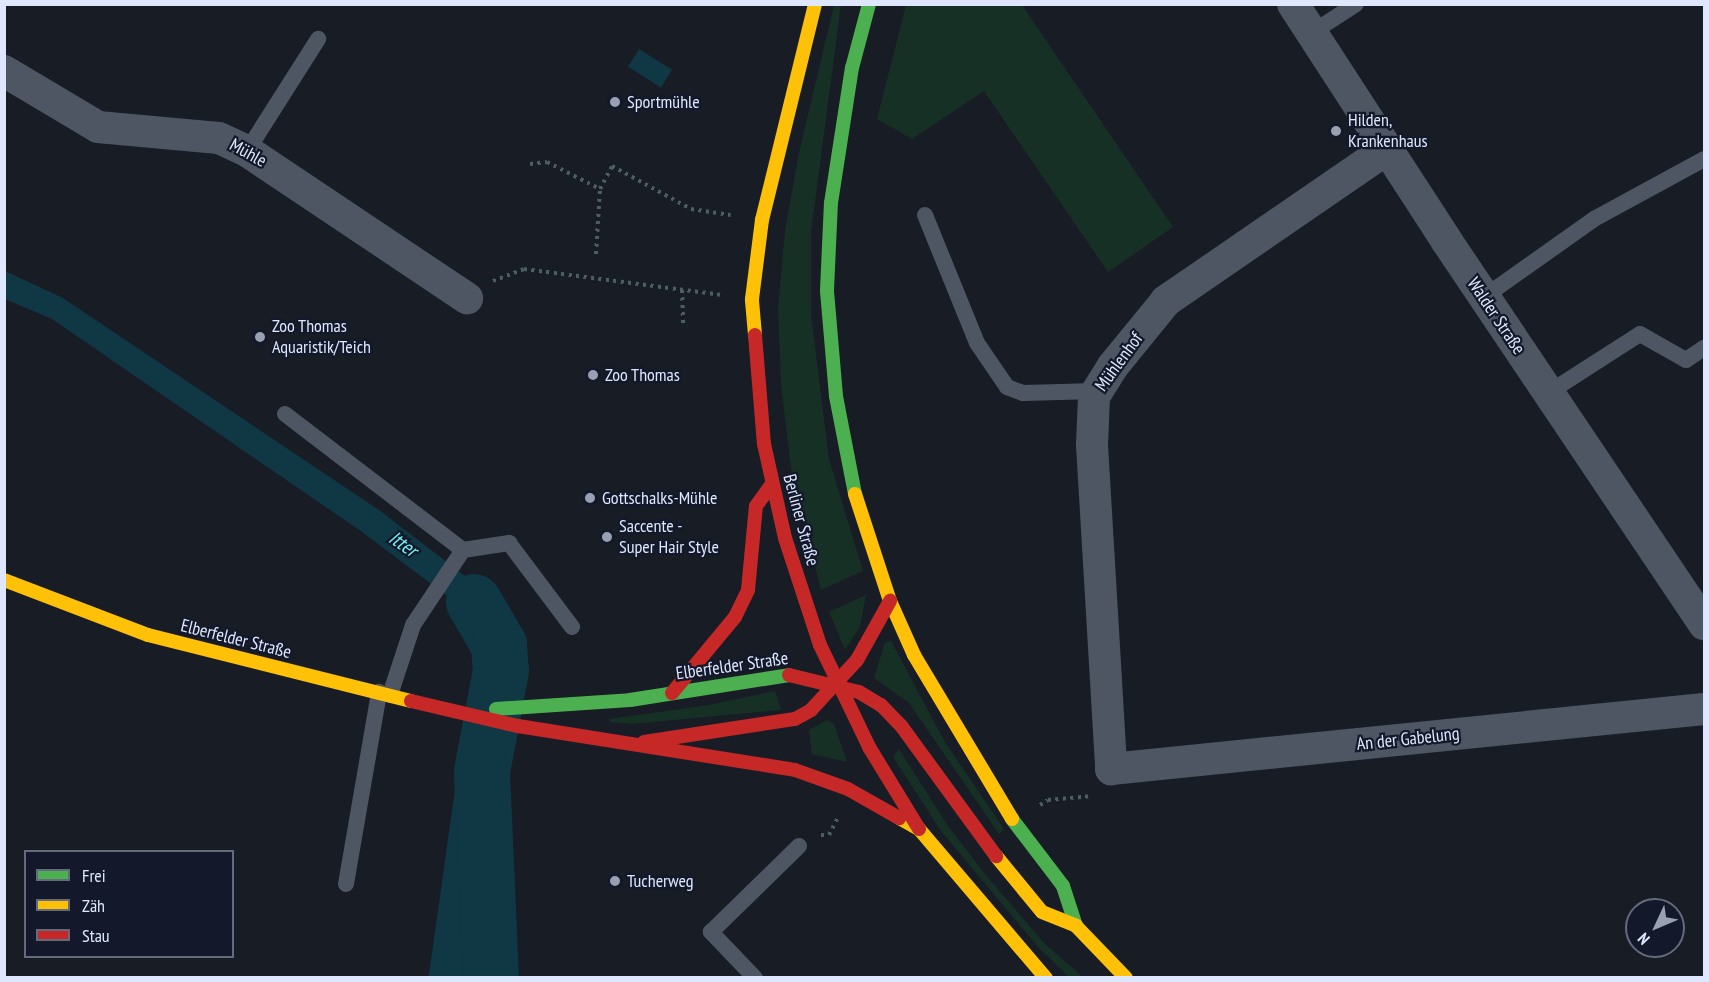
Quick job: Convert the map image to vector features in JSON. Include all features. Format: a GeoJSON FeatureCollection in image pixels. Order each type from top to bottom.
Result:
{"type":"FeatureCollection","features":[{"type":"Feature","properties":{"kind":"main road","name":"Berliner Straße"},"geometry":{"type":"LineString","coordinates":[[815,4],[762,220],[752,299],[764,444],[772,484],[802,590],[837,685],[868,747],[919,829],[1046,978]]}},
{"type":"Feature","properties":{"kind":"main road"},"geometry":{"type":"LineString","coordinates":[[869,4],[852,68],[831,203],[827,290],[836,396],[857,506],[890,601],[935,696],[1013,821],[1063,886],[1076,926],[1126,978]]}},
{"type":"Feature","properties":{"kind":"main road"},"geometry":{"type":"LineString","coordinates":[[672,693],[735,617],[748,590],[756,506],[772,484]]}},
{"type":"Feature","properties":{"kind":"main road","name":"Elberfelder Straße"},"geometry":{"type":"LineString","coordinates":[[4,580],[64,606],[148,635],[384,694],[465,711],[518,726],[795,770],[878,803],[919,829]]}},
{"type":"Feature","properties":{"kind":"main road"},"geometry":{"type":"LineString","coordinates":[[632,744],[786,724],[811,710],[837,685],[857,660],[890,601]]}},
{"type":"Feature","properties":{"kind":"main road","name":"Elberfelder Straße"},"geometry":{"type":"LineString","coordinates":[[465,711],[672,693],[796,674],[859,692],[881,705],[902,727],[978,834],[1042,912],[1076,926]]}},
{"type":"Feature","properties":{"kind":"street","name":"Walder Straße"},"geometry":{"type":"LineString","coordinates":[[1293,4],[1310,34],[1484,297],[1704,624]]}},
{"type":"Feature","properties":{"kind":"street","name":"Mühle"},"geometry":{"type":"LineString","coordinates":[[4,71],[98,127],[219,138],[247,151],[465,296]]}},
{"type":"Feature","properties":{"kind":"street","name":"Mühlenhof"},"geometry":{"type":"LineString","coordinates":[[1111,769],[1092,445],[1097,391],[1113,366],[1166,301],[1387,149]]}},
{"type":"Feature","properties":{"kind":"street","name":"An der Gabelung"},"geometry":{"type":"LineString","coordinates":[[1111,769],[1704,709]]}},
{"type":"Feature","properties":{"kind":"lane"},"geometry":{"type":"LineString","coordinates":[[1310,34],[1356,4]]}},
{"type":"Feature","properties":{"kind":"lane"},"geometry":{"type":"LineString","coordinates":[[247,151],[318,39]]}},
{"type":"Feature","properties":{"kind":"lane"},"geometry":{"type":"LineString","coordinates":[[1484,297],[1594,219],[1704,159]]}},
{"type":"Feature","properties":{"kind":"lane"},"geometry":{"type":"LineString","coordinates":[[924,215],[977,343],[1007,387],[1023,393],[1097,391]]}},
{"type":"Feature","properties":{"kind":"lane"},"geometry":{"type":"LineString","coordinates":[[1548,393],[1640,334],[1686,360],[1704,348]]}},
{"type":"Feature","properties":{"kind":"lane"},"geometry":{"type":"LineString","coordinates":[[285,414],[463,550],[509,543],[572,627]]}},
{"type":"Feature","properties":{"kind":"lane"},"geometry":{"type":"LineString","coordinates":[[346,884],[384,694],[413,625],[463,550]]}},
{"type":"Feature","properties":{"kind":"lane"},"geometry":{"type":"LineString","coordinates":[[754,978],[711,932],[799,846]]}},
{"type":"Feature","properties":{"kind":"path"},"geometry":{"type":"LineString","coordinates":[[596,254],[600,189],[615,161]]}},
{"type":"Feature","properties":{"kind":"path"},"geometry":{"type":"LineString","coordinates":[[530,165],[547,162],[600,189]]}},
{"type":"Feature","properties":{"kind":"path"},"geometry":{"type":"LineString","coordinates":[[612,166],[691,209],[732,215]]}},
{"type":"Feature","properties":{"kind":"path"},"geometry":{"type":"LineString","coordinates":[[465,296],[524,268],[722,295]]}},
{"type":"Feature","properties":{"kind":"path"},"geometry":{"type":"LineString","coordinates":[[682,290],[683,323]]}},
{"type":"Feature","properties":{"kind":"path"},"geometry":{"type":"LineString","coordinates":[[1036,807],[1048,800],[1096,796]]}},
{"type":"Feature","properties":{"kind":"path"},"geometry":{"type":"LineString","coordinates":[[799,846],[807,837],[829,835],[838,816]]}},
{"type":"Feature","properties":{"kind":"green space"},"geometry":{"type":"Polygon","coordinates":[[[834,5],[841,5],[811,232],[811,314],[829,459],[863,571],[821,590],[792,476],[781,384],[778,308],[785,231],[798,157],[834,5]]]}},
{"type":"Feature","properties":{"kind":"green space"},"geometry":{"type":"Polygon","coordinates":[[[906,5],[1022,5],[1173,227],[1108,272],[984,91],[912,139],[877,119],[906,5]]]}},
{"type":"Feature","properties":{"kind":"green space"},"geometry":{"type":"Polygon","coordinates":[[[866,595],[860,627],[845,650],[829,612],[866,595]]]}},
{"type":"Feature","properties":{"kind":"green space"},"geometry":{"type":"Polygon","coordinates":[[[891,641],[945,742],[1004,829],[999,834],[909,703],[874,678],[885,642],[891,641]]]}},
{"type":"Feature","properties":{"kind":"green space"},"geometry":{"type":"Polygon","coordinates":[[[775,691],[781,710],[632,724],[610,722],[609,719],[709,705],[775,691]]]}},
{"type":"Feature","properties":{"kind":"green space"},"geometry":{"type":"Polygon","coordinates":[[[827,720],[834,724],[847,762],[812,754],[809,730],[827,720]]]}},
{"type":"Feature","properties":{"kind":"green space"},"geometry":{"type":"Polygon","coordinates":[[[899,749],[948,826],[985,874],[1044,943],[1083,977],[1069,977],[1038,947],[941,831],[893,757],[899,749]]]}},
{"type":"Feature","properties":{"kind":"water"},"geometry":{"type":"Polygon","coordinates":[[[639,49],[672,70],[661,87],[628,67],[639,49]]]}},
{"type":"Feature","properties":{"kind":"water"},"geometry":{"type":"Polygon","coordinates":[[[5,271],[63,298],[379,510],[478,586],[516,636],[512,672],[486,671],[482,639],[459,605],[365,534],[52,319],[5,299],[5,271]]]}},
{"type":"Feature","properties":{"kind":"water"},"geometry":{"type":"Polygon","coordinates":[[[458,768],[493,773],[464,978],[429,976],[458,768]]]}},
{"type":"Feature","properties":{"kind":"waterway","name":"Itter"},"geometry":{"type":"LineString","coordinates":[[474,602],[499,645],[501,671],[482,772],[491,978]]}},
{"type":"Feature","properties":{"kind":"traffic: fast"},"geometry":{"type":"LineString","coordinates":[[855,494],[836,396],[827,290],[831,203],[852,68],[869,4]]}},
{"type":"Feature","properties":{"kind":"traffic: fast"},"geometry":{"type":"LineString","coordinates":[[496,709],[630,700],[789,675]]}},
{"type":"Feature","properties":{"kind":"traffic: fast"},"geometry":{"type":"LineString","coordinates":[[1012,819],[1063,886],[1076,926]]}},
{"type":"Feature","properties":{"kind":"traffic: slow"},"geometry":{"type":"LineString","coordinates":[[755,335],[752,299],[762,220],[815,4]]}},
{"type":"Feature","properties":{"kind":"traffic: slow"},"geometry":{"type":"LineString","coordinates":[[855,494],[890,601],[914,655],[1012,819]]}},
{"type":"Feature","properties":{"kind":"traffic: slow"},"geometry":{"type":"LineString","coordinates":[[4,580],[148,635],[411,701]]}},
{"type":"Feature","properties":{"kind":"traffic: slow"},"geometry":{"type":"LineString","coordinates":[[899,818],[919,829],[1046,978]]}},
{"type":"Feature","properties":{"kind":"traffic: slow"},"geometry":{"type":"LineString","coordinates":[[996,856],[1042,912],[1076,926],[1126,978]]}},
{"type":"Feature","properties":{"kind":"traffic: jam"},"geometry":{"type":"LineString","coordinates":[[755,335],[764,444],[785,538],[820,645],[869,747],[919,829]]}},
{"type":"Feature","properties":{"kind":"traffic: jam"},"geometry":{"type":"LineString","coordinates":[[672,693],[735,617],[748,590],[756,506],[772,484]]}},
{"type":"Feature","properties":{"kind":"traffic: jam"},"geometry":{"type":"LineString","coordinates":[[644,742],[795,719],[811,710],[857,660],[890,601]]}},
{"type":"Feature","properties":{"kind":"traffic: jam"},"geometry":{"type":"LineString","coordinates":[[789,675],[859,692],[881,705],[902,727],[996,856]]}},
{"type":"Feature","properties":{"kind":"traffic: jam"},"geometry":{"type":"LineString","coordinates":[[411,701],[518,726],[795,770],[848,789],[899,818]]}},
{"type":"Feature","properties":{"kind":"place","name":"Sportmühle"},"geometry":{"type":"Point","coordinates":[615,102]}},
{"type":"Feature","properties":{"kind":"place","name":"Hilden, Krankenhaus"},"geometry":{"type":"Point","coordinates":[1336,131]}},
{"type":"Feature","properties":{"kind":"place","name":"Zoo Thomas Aquaristik/Teich"},"geometry":{"type":"Point","coordinates":[260,337]}},
{"type":"Feature","properties":{"kind":"place","name":"Zoo Thomas"},"geometry":{"type":"Point","coordinates":[593,375]}},
{"type":"Feature","properties":{"kind":"place","name":"Gottschalks-Mühle"},"geometry":{"type":"Point","coordinates":[590,498]}},
{"type":"Feature","properties":{"kind":"place","name":"Saccente - Super Hair Style"},"geometry":{"type":"Point","coordinates":[607,537]}},
{"type":"Feature","properties":{"kind":"place","name":"Tucherweg"},"geometry":{"type":"Point","coordinates":[615,881]}}]}
